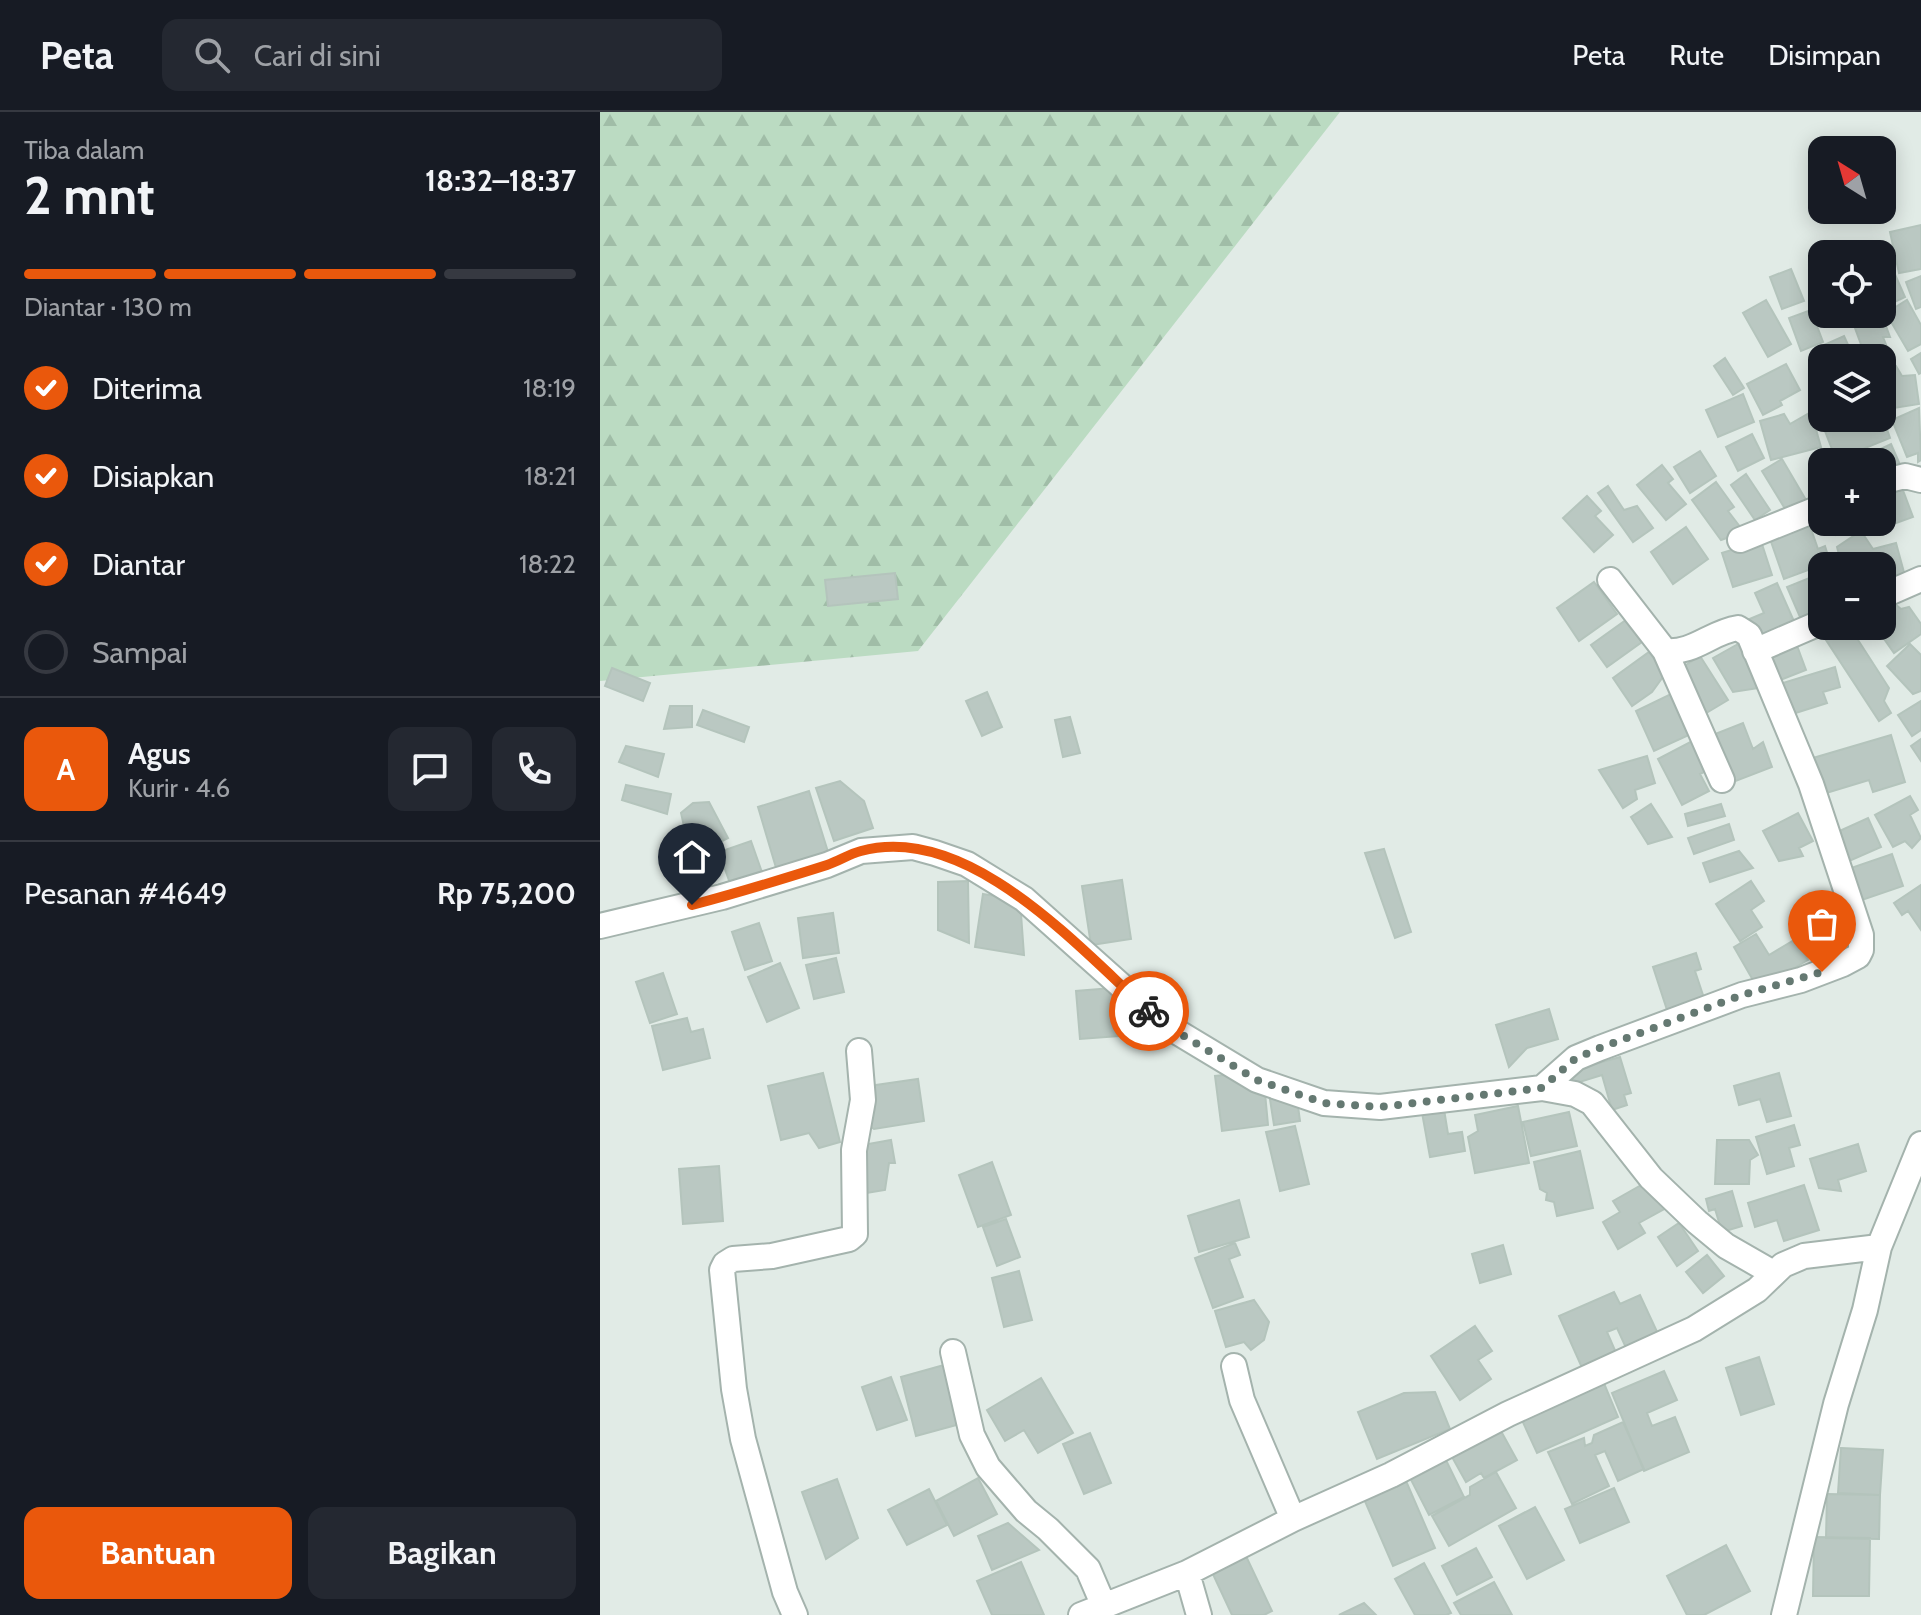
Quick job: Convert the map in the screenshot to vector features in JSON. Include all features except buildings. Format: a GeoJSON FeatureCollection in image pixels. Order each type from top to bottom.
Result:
{"type":"FeatureCollection","features":[{"type":"Feature","properties":{"kind":"street"},"geometry":{"type":"LineString","coordinates":[[1896,478],[1905,476],[1921,480]]}},
{"type":"Feature","properties":{"kind":"street"},"geometry":{"type":"LineString","coordinates":[[1740,540],[1808,513]]}},
{"type":"Feature","properties":{"kind":"street"},"geometry":{"type":"LineString","coordinates":[[1896,590],[1921,579]]}},
{"type":"Feature","properties":{"kind":"street"},"geometry":{"type":"LineString","coordinates":[[1610,580],[1665,651],[1722,780]]}},
{"type":"Feature","properties":{"kind":"street"},"geometry":{"type":"LineString","coordinates":[[1542,1088],[1576,1058],[1742,995],[1801,980],[1843,964],[1858,956],[1861,950],[1861,935],[1811,784],[1749,635],[1738,628],[1725,630],[1695,647],[1678,652],[1665,651]]}},
{"type":"Feature","properties":{"kind":"street"},"geometry":{"type":"LineString","coordinates":[[1755,651],[1808,628]]}},
{"type":"Feature","properties":{"kind":"street"},"geometry":{"type":"LineString","coordinates":[[600,926],[722,897],[827,865],[861,851],[913,847],[967,864],[1024,899],[1164,1024],[1257,1080],[1324,1103],[1380,1107],[1542,1088],[1575,1094],[1592,1103],[1651,1178],[1697,1222],[1726,1246],[1773,1273]]}},
{"type":"Feature","properties":{"kind":"street"},"geometry":{"type":"LineString","coordinates":[[795,1615],[785,1592],[743,1439],[734,1389],[722,1270],[733,1259],[772,1256],[849,1239],[855,1234],[854,1150],[863,1100],[859,1051]]}},
{"type":"Feature","properties":{"kind":"street"},"geometry":{"type":"LineString","coordinates":[[1784,1615],[1879,1247],[1921,1144]]}},
{"type":"Feature","properties":{"kind":"street"},"geometry":{"type":"LineString","coordinates":[[953,1352],[972,1435],[988,1467],[1026,1511],[1088,1569],[1092,1610],[1187,1573],[1293,1519],[1391,1475],[1508,1414],[1694,1329],[1757,1290],[1783,1265],[1804,1256],[1879,1247]]}},
{"type":"Feature","properties":{"kind":"street"},"geometry":{"type":"LineString","coordinates":[[1234,1366],[1242,1400],[1293,1519]]}},
{"type":"Feature","properties":{"kind":"street"},"geometry":{"type":"LineString","coordinates":[[1187,1573],[1199,1615]]}},
{"type":"Feature","properties":{"kind":"green space"},"geometry":{"type":"Polygon","coordinates":[[[600,112],[1340,112],[918,651],[600,681],[600,112]]]}},
{"type":"Feature","properties":{"kind":"way so far"},"geometry":{"type":"LineString","coordinates":[[1149,1011],[1164,1024],[1257,1080],[1324,1103],[1380,1107],[1542,1088],[1576,1058],[1600,1048],[1742,995],[1822,972]]}},
{"type":"Feature","properties":{"kind":"route"},"geometry":{"type":"LineString","coordinates":[[692,905],[827,865],[861,851],[913,847],[967,864],[1024,899],[1149,1011]]}}]}
